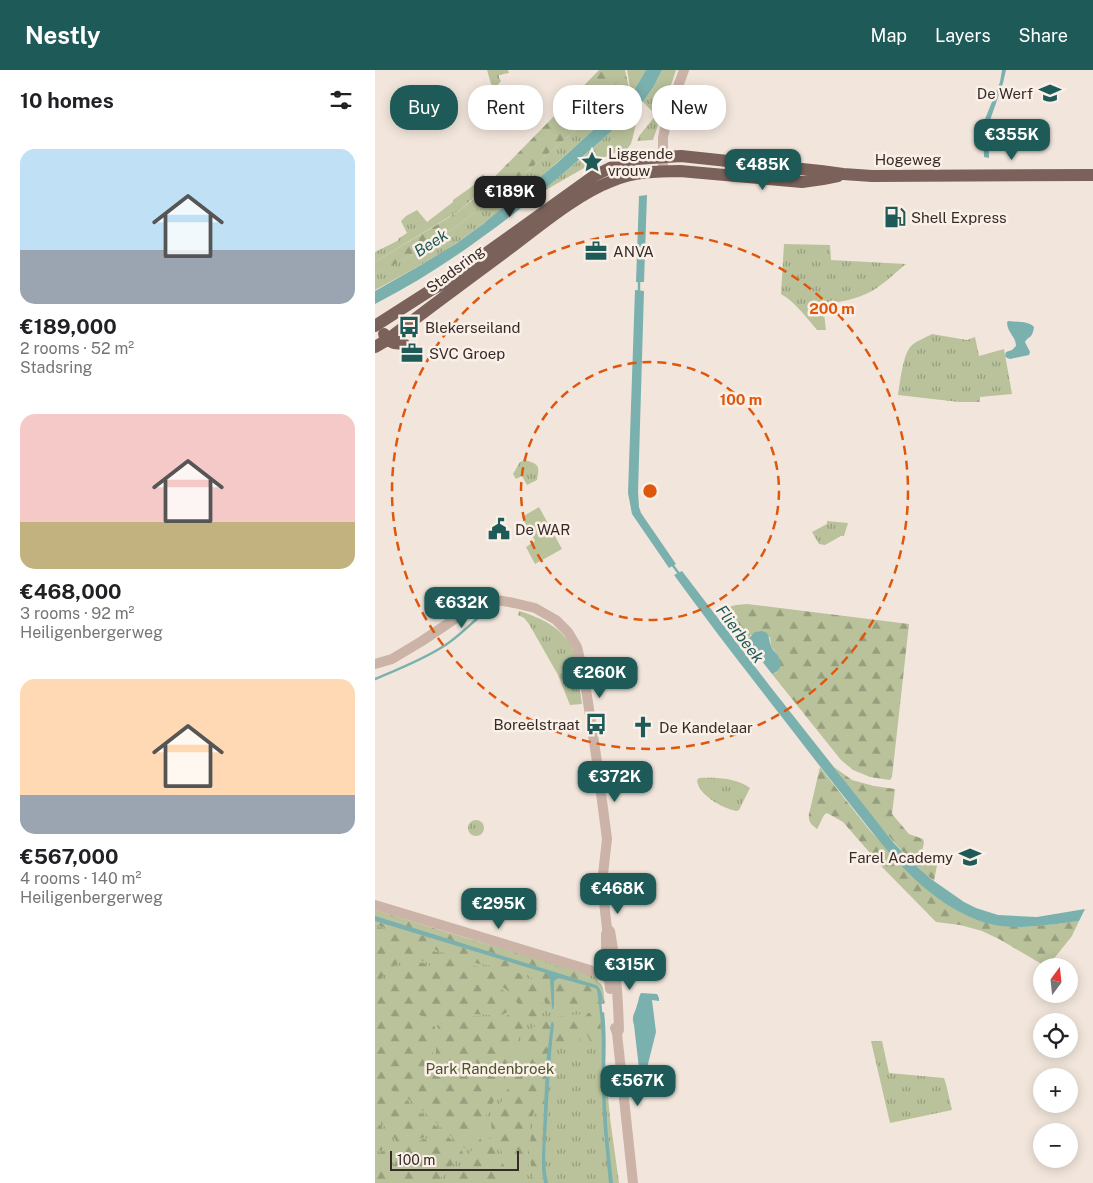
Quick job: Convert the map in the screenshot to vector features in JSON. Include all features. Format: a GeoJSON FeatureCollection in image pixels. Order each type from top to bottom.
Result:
{"type":"FeatureCollection","features":[{"type":"Feature","properties":{"kind":"main road","name":"Hogeweg"},"geometry":{"type":"LineString","coordinates":[[663,157],[681,156],[872,176],[1093,175]]}},
{"type":"Feature","properties":{"kind":"main road","name":"Stadsring"},"geometry":{"type":"LineString","coordinates":[[375,326],[443,284],[593,176],[616,165],[636,159],[663,157]]}},
{"type":"Feature","properties":{"kind":"main road","name":"Hogeweg"},"geometry":{"type":"LineString","coordinates":[[663,171],[802,182],[843,174]]}},
{"type":"Feature","properties":{"kind":"main road","name":"Stadsring"},"geometry":{"type":"LineString","coordinates":[[375,347],[582,196],[612,181],[638,174],[663,171]]}},
{"type":"Feature","properties":{"kind":"main road"},"geometry":{"type":"LineString","coordinates":[[404,344],[387,340],[384,334],[387,328],[431,290]]}},
{"type":"Feature","properties":{"kind":"street"},"geometry":{"type":"LineString","coordinates":[[663,171],[663,137],[669,111],[684,70]]}},
{"type":"Feature","properties":{"kind":"street"},"geometry":{"type":"LineString","coordinates":[[375,664],[392,658],[476,605],[497,600],[514,602],[535,608],[556,620],[568,632],[577,647],[596,755],[607,839],[603,883],[607,929],[610,931],[613,947],[612,977],[619,1030],[617,1033],[633,1183]]}},
{"type":"Feature","properties":{"kind":"street"},"geometry":{"type":"LineString","coordinates":[[375,905],[612,977]]}},
{"type":"Feature","properties":{"kind":"green space"},"geometry":{"type":"Polygon","coordinates":[[[487,70],[508,70],[509,73],[499,75],[501,81],[498,85],[491,84],[487,70]]]}},
{"type":"Feature","properties":{"kind":"green space"},"geometry":{"type":"Polygon","coordinates":[[[599,70],[625,70],[628,85],[584,85],[599,70]]]}},
{"type":"Feature","properties":{"kind":"green space"},"geometry":{"type":"Polygon","coordinates":[[[627,70],[646,70],[637,85],[630,85],[627,70]]]}},
{"type":"Feature","properties":{"kind":"green space"},"geometry":{"type":"Polygon","coordinates":[[[662,70],[676,70],[671,85],[654,85],[662,70]]]}},
{"type":"Feature","properties":{"kind":"green space"},"geometry":{"type":"Polygon","coordinates":[[[652,89],[652,111],[643,102],[652,89]]]}},
{"type":"Feature","properties":{"kind":"green space"},"geometry":{"type":"Polygon","coordinates":[[[553,117],[553,130],[576,130],[456,227],[410,256],[375,273],[375,262],[462,209],[540,130],[543,130],[543,127],[553,117]]]}},
{"type":"Feature","properties":{"kind":"green space"},"geometry":{"type":"Polygon","coordinates":[[[652,120],[652,130],[656,130],[653,140],[637,141],[652,120]]]}},
{"type":"Feature","properties":{"kind":"green space"},"geometry":{"type":"Polygon","coordinates":[[[576,130],[593,130],[545,173],[481,226],[448,249],[375,290],[375,273],[410,256],[456,227],[576,130]]]}},
{"type":"Feature","properties":{"kind":"green space"},"geometry":{"type":"Polygon","coordinates":[[[613,130],[634,130],[631,144],[627,149],[611,154],[537,195],[613,130]]]}},
{"type":"Feature","properties":{"kind":"green space"},"geometry":{"type":"Polygon","coordinates":[[[483,174],[488,183],[462,209],[375,262],[375,252],[399,240],[407,233],[401,221],[406,216],[417,210],[427,222],[481,180],[480,178],[483,174]]]}},
{"type":"Feature","properties":{"kind":"green space"},"geometry":{"type":"Polygon","coordinates":[[[784,244],[830,245],[831,260],[906,264],[885,282],[866,294],[823,305],[826,330],[817,330],[796,306],[781,294],[784,244]]]}},
{"type":"Feature","properties":{"kind":"green space"},"geometry":{"type":"Polygon","coordinates":[[[932,334],[967,340],[975,337],[979,356],[1004,349],[1012,394],[980,397],[980,402],[959,402],[898,395],[902,369],[908,350],[915,343],[932,334]]]}},
{"type":"Feature","properties":{"kind":"green space"},"geometry":{"type":"Polygon","coordinates":[[[525,460],[536,464],[538,469],[537,480],[527,485],[522,476],[516,479],[513,474],[520,462],[525,460]]]}},
{"type":"Feature","properties":{"kind":"green space"},"geometry":{"type":"Polygon","coordinates":[[[539,507],[562,549],[535,564],[526,547],[535,541],[522,517],[539,507]]]}},
{"type":"Feature","properties":{"kind":"green space"},"geometry":{"type":"Polygon","coordinates":[[[827,521],[848,523],[844,536],[825,545],[819,544],[812,532],[827,524],[827,521]]]}},
{"type":"Feature","properties":{"kind":"green space"},"geometry":{"type":"Polygon","coordinates":[[[747,604],[909,624],[892,777],[890,780],[870,777],[853,770],[841,760],[772,674],[776,673],[779,669],[770,637],[751,635],[746,641],[721,609],[747,604]]]}},
{"type":"Feature","properties":{"kind":"green space"},"geometry":{"type":"Polygon","coordinates":[[[519,611],[544,621],[565,637],[574,653],[582,704],[570,705],[558,675],[529,624],[518,615],[519,611]]]}},
{"type":"Feature","properties":{"kind":"green space"},"geometry":{"type":"Polygon","coordinates":[[[820,767],[872,833],[920,882],[954,908],[981,920],[1006,926],[1038,926],[1079,921],[1072,936],[1054,958],[1033,959],[982,931],[960,925],[936,922],[884,869],[843,822],[827,813],[817,829],[810,823],[809,814],[820,767]]]}},
{"type":"Feature","properties":{"kind":"green space"},"geometry":{"type":"Polygon","coordinates":[[[834,767],[852,780],[895,789],[892,814],[909,834],[923,839],[922,853],[924,855],[937,858],[934,881],[893,841],[834,767]]]}},
{"type":"Feature","properties":{"kind":"green space"},"geometry":{"type":"Polygon","coordinates":[[[699,778],[732,780],[750,788],[739,810],[736,811],[718,804],[706,796],[698,786],[697,780],[699,778]]]}},
{"type":"Feature","properties":{"kind":"green space"},"geometry":{"type":"Polygon","coordinates":[[[476,820],[482,822],[484,828],[482,834],[476,836],[470,834],[468,828],[470,822],[476,820]]]}},
{"type":"Feature","properties":{"kind":"green space"},"geometry":{"type":"Polygon","coordinates":[[[375,910],[590,976],[589,978],[599,982],[603,987],[605,1003],[603,1004],[601,990],[596,985],[375,916],[375,910]]]}},
{"type":"Feature","properties":{"kind":"green space","name":"Park Randenbroek"},"geometry":{"type":"Polygon","coordinates":[[[375,911],[450,934],[597,974],[610,1118],[619,1183],[375,1183],[375,911]]]}},
{"type":"Feature","properties":{"kind":"green space"},"geometry":{"type":"Polygon","coordinates":[[[375,921],[546,973],[550,977],[553,1008],[554,982],[559,978],[595,988],[599,1004],[565,1009],[565,1006],[561,1007],[561,1009],[547,1011],[545,1001],[538,986],[528,975],[515,969],[479,964],[431,948],[395,931],[375,925],[375,921]]]}},
{"type":"Feature","properties":{"kind":"green space"},"geometry":{"type":"Polygon","coordinates":[[[375,928],[394,932],[433,951],[463,962],[488,969],[512,971],[524,975],[536,987],[545,1012],[533,1018],[524,1012],[512,995],[504,988],[493,983],[462,982],[432,964],[418,960],[405,961],[392,967],[375,988],[375,928]]]}},
{"type":"Feature","properties":{"kind":"green space"},"geometry":{"type":"Polygon","coordinates":[[[410,961],[429,965],[462,984],[488,984],[498,987],[511,998],[516,1007],[500,1016],[476,1014],[432,1021],[409,1010],[383,988],[381,984],[393,969],[410,961]]]}},
{"type":"Feature","properties":{"kind":"green space"},"geometry":{"type":"Polygon","coordinates":[[[377,990],[389,995],[406,1012],[429,1022],[435,1027],[432,1066],[418,1081],[401,1093],[375,1086],[375,992],[377,990]]]}},
{"type":"Feature","properties":{"kind":"green space"},"geometry":{"type":"Polygon","coordinates":[[[515,1010],[519,1011],[529,1022],[520,1035],[508,1069],[490,1109],[458,1078],[436,1065],[438,1028],[440,1024],[472,1016],[498,1019],[505,1017],[515,1010]]]}},
{"type":"Feature","properties":{"kind":"green space"},"geometry":{"type":"Polygon","coordinates":[[[588,1013],[600,1013],[602,1046],[592,1046],[584,1030],[583,1023],[588,1013]]]}},
{"type":"Feature","properties":{"kind":"green space"},"geometry":{"type":"Polygon","coordinates":[[[581,1014],[579,1025],[581,1035],[577,1047],[551,1048],[554,1024],[551,1024],[542,1147],[544,1183],[535,1183],[530,1159],[530,1141],[538,1103],[539,1085],[535,1072],[522,1050],[531,1030],[537,1024],[551,1018],[581,1014]]]}},
{"type":"Feature","properties":{"kind":"green space"},"geometry":{"type":"Polygon","coordinates":[[[871,1041],[882,1041],[889,1073],[944,1078],[952,1110],[890,1123],[871,1041]]]}},
{"type":"Feature","properties":{"kind":"green space"},"geometry":{"type":"Polygon","coordinates":[[[522,1053],[529,1063],[536,1081],[538,1094],[528,1136],[530,1176],[512,1170],[502,1153],[491,1123],[522,1053]]]}},
{"type":"Feature","properties":{"kind":"green space"},"geometry":{"type":"Polygon","coordinates":[[[435,1068],[451,1074],[465,1086],[488,1112],[478,1132],[466,1149],[406,1097],[407,1092],[418,1085],[435,1068]]]}},
{"type":"Feature","properties":{"kind":"green space"},"geometry":{"type":"Polygon","coordinates":[[[375,1088],[403,1098],[439,1129],[438,1132],[399,1143],[375,1116],[375,1088]]]}},
{"type":"Feature","properties":{"kind":"green space"},"geometry":{"type":"Polygon","coordinates":[[[375,1120],[387,1135],[388,1143],[375,1153],[375,1120]]]}},
{"type":"Feature","properties":{"kind":"green space"},"geometry":{"type":"Polygon","coordinates":[[[485,1132],[513,1183],[448,1183],[485,1132]]]}},
{"type":"Feature","properties":{"kind":"green space"},"geometry":{"type":"Polygon","coordinates":[[[444,1133],[463,1153],[436,1183],[391,1183],[399,1145],[423,1140],[444,1133]]]}},
{"type":"Feature","properties":{"kind":"green space"},"geometry":{"type":"Polygon","coordinates":[[[387,1149],[391,1158],[388,1183],[375,1183],[375,1156],[387,1149]]]}},
{"type":"Feature","properties":{"kind":"water"},"geometry":{"type":"Polygon","coordinates":[[[646,70],[662,70],[643,102],[642,85],[637,85],[646,70]]]}},
{"type":"Feature","properties":{"kind":"water"},"geometry":{"type":"Polygon","coordinates":[[[1002,70],[1006,70],[1003,83],[988,126],[989,158],[984,157],[983,124],[1000,82],[1002,70]]]}},
{"type":"Feature","properties":{"kind":"water"},"geometry":{"type":"Polygon","coordinates":[[[593,130],[613,130],[532,199],[482,238],[430,273],[375,304],[375,291],[457,243],[556,164],[593,130]]]}},
{"type":"Feature","properties":{"kind":"water"},"geometry":{"type":"Polygon","coordinates":[[[647,195],[644,282],[636,282],[639,196],[647,195]]]}},
{"type":"Feature","properties":{"kind":"water"},"geometry":{"type":"Polygon","coordinates":[[[635,290],[644,291],[639,507],[641,513],[676,564],[669,568],[632,514],[628,493],[635,290]]]}},
{"type":"Feature","properties":{"kind":"water"},"geometry":{"type":"Polygon","coordinates":[[[1009,321],[1026,323],[1034,327],[1031,336],[1025,342],[1030,352],[1029,355],[1010,359],[1005,356],[1006,352],[1016,346],[1015,340],[1007,326],[1009,321]]]}},
{"type":"Feature","properties":{"kind":"water"},"geometry":{"type":"Polygon","coordinates":[[[682,571],[893,842],[931,879],[964,902],[998,915],[1037,917],[1085,909],[1079,921],[1027,927],[1000,926],[988,923],[956,910],[939,899],[907,872],[879,841],[817,762],[674,575],[682,571]]]}},
{"type":"Feature","properties":{"kind":"water"},"geometry":{"type":"Polygon","coordinates":[[[762,631],[767,633],[771,646],[781,663],[777,672],[772,674],[746,641],[755,632],[762,631]]]}},
{"type":"Feature","properties":{"kind":"water"},"geometry":{"type":"Polygon","coordinates":[[[375,916],[596,985],[601,991],[603,1004],[599,1004],[595,988],[559,978],[554,982],[554,1005],[552,1009],[550,978],[546,973],[375,921],[375,916]]]}},
{"type":"Feature","properties":{"kind":"water"},"geometry":{"type":"Polygon","coordinates":[[[641,993],[657,994],[659,1001],[652,1000],[656,1032],[645,1076],[641,1078],[633,1019],[641,993]]]}},
{"type":"Feature","properties":{"kind":"water"},"geometry":{"type":"Polygon","coordinates":[[[604,1012],[606,1040],[605,1098],[613,1183],[609,1183],[604,1135],[600,1013],[604,1012]]]}},
{"type":"Feature","properties":{"kind":"water"},"geometry":{"type":"Polygon","coordinates":[[[552,1021],[554,1024],[545,1152],[548,1183],[544,1183],[542,1157],[546,1063],[552,1021]]]}},
{"type":"Feature","properties":{"kind":"waterway","name":"Flierbeek"},"geometry":{"type":"LineString","coordinates":[[639,279],[639,294]]}},
{"type":"Feature","properties":{"kind":"waterway","name":"Flierbeek"},"geometry":{"type":"LineString","coordinates":[[671,563],[680,575]]}},
{"type":"Feature","properties":{"kind":"waterway"},"geometry":{"type":"LineString","coordinates":[[375,679],[444,646],[479,617]]}},
{"type":"Feature","properties":{"kind":"waterway"},"geometry":{"type":"LineString","coordinates":[[600,1001],[601,1012]]}},
{"type":"Feature","properties":{"kind":"place","name":"De Werf"},"geometry":{"type":"Point","coordinates":[1050,93]}},
{"type":"Feature","properties":{"kind":"place","name":"Liggende vrouw"},"geometry":{"type":"Point","coordinates":[592,162]}},
{"type":"Feature","properties":{"kind":"place","name":"Shell Express"},"geometry":{"type":"Point","coordinates":[895,217]}},
{"type":"Feature","properties":{"kind":"place","name":"ANVA"},"geometry":{"type":"Point","coordinates":[596,251]}},
{"type":"Feature","properties":{"kind":"place","name":"Blekerseiland"},"geometry":{"type":"Point","coordinates":[409,327]}},
{"type":"Feature","properties":{"kind":"place","name":"SVC Groep"},"geometry":{"type":"Point","coordinates":[412,353]}},
{"type":"Feature","properties":{"kind":"place","name":"De WAR"},"geometry":{"type":"Point","coordinates":[499,529]}},
{"type":"Feature","properties":{"kind":"place","name":"Boreelstraat"},"geometry":{"type":"Point","coordinates":[596,724]}},
{"type":"Feature","properties":{"kind":"place","name":"De Kandelaar"},"geometry":{"type":"Point","coordinates":[643,727]}},
{"type":"Feature","properties":{"kind":"place","name":"Farel Academy"},"geometry":{"type":"Point","coordinates":[970,857]}},
{"type":"Feature","properties":{"kind":"water label","name":"Beek"},"geometry":{"type":"Point","coordinates":[431,243]}}]}
